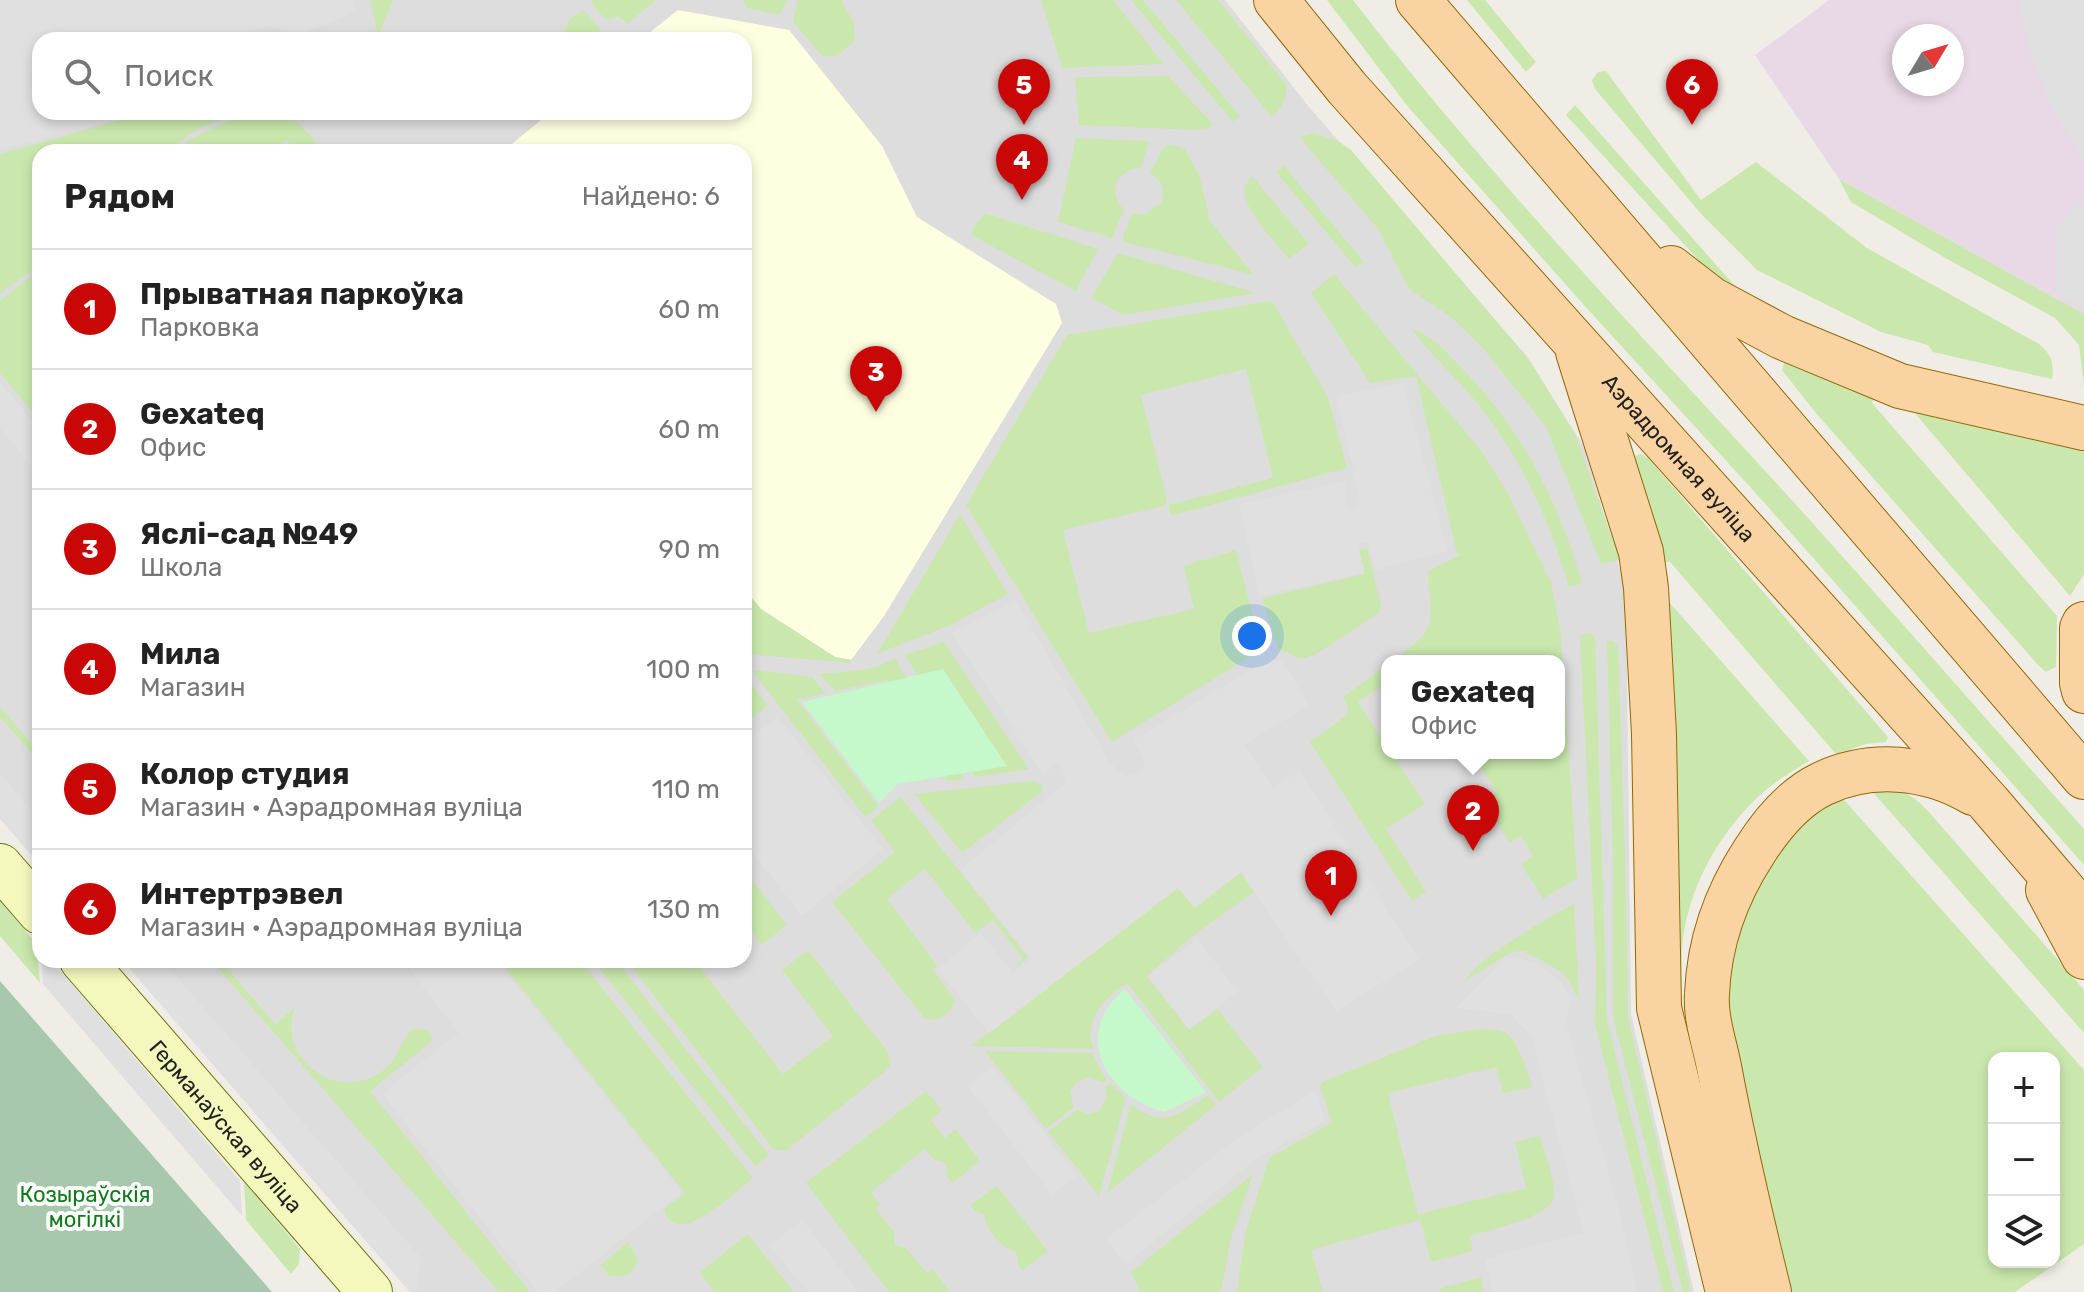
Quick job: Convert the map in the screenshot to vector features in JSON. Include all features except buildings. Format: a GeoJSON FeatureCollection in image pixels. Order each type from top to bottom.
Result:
{"type":"FeatureCollection","features":[{"type":"Feature","properties":{"kind":"main road","name":"Аэрадромная вуліца"},"geometry":{"type":"LineString","coordinates":[[1276,0],[1347,88],[1989,803],[2084,914]]}},
{"type":"Feature","properties":{"kind":"main road"},"geometry":{"type":"LineString","coordinates":[[1418,0],[2084,777]]}},
{"type":"Feature","properties":{"kind":"main road"},"geometry":{"type":"LineString","coordinates":[[1603,214],[1711,299],[1782,337],[1900,386],[2084,428]]}},
{"type":"Feature","properties":{"kind":"main road"},"geometry":{"type":"LineString","coordinates":[[1574,339],[1641,552],[1646,588],[1654,734],[1659,1008],[1728,1292]]}},
{"type":"Feature","properties":{"kind":"main road"},"geometry":{"type":"LineString","coordinates":[[2084,624],[2081,667],[2084,691]]}},
{"type":"Feature","properties":{"kind":"main road"},"geometry":{"type":"LineString","coordinates":[[1769,1292],[1738,1167],[1706,997],[1713,947],[1724,905],[1744,866],[1782,814],[1809,790],[1839,776],[1896,768],[1921,772],[1958,784],[1989,803]]}},
{"type":"Feature","properties":{"kind":"main road"},"geometry":{"type":"LineString","coordinates":[[2029,852],[2084,957]]}},
{"type":"Feature","properties":{"kind":"street"},"geometry":{"type":"LineString","coordinates":[[0,866],[32,903]]}},
{"type":"Feature","properties":{"kind":"street","name":"Германаўская вуліца"},"geometry":{"type":"LineString","coordinates":[[89,968],[370,1292]]}},
{"type":"Feature","properties":{"kind":"shaded area"},"geometry":{"type":"Polygon","coordinates":[[[0,0],[1225,0],[1309,107],[1526,355],[1584,447],[1626,591],[1631,1014],[1694,1292],[410,1292],[139,968],[752,968],[752,144],[32,144],[32,840],[0,802],[0,0]]]}},
{"type":"Feature","properties":{"kind":"shaded area"},"geometry":{"type":"Polygon","coordinates":[[[0,0],[352,0],[356,12],[306,32],[289,32],[270,26],[249,32],[32,32],[32,120],[111,120],[0,149],[0,0]]]}},
{"type":"Feature","properties":{"kind":"shaded area"},"geometry":{"type":"Polygon","coordinates":[[[1829,0],[2084,0],[2084,314],[1839,179],[1755,55],[1829,0]]]}},
{"type":"Feature","properties":{"kind":"shaded area"},"geometry":{"type":"Polygon","coordinates":[[[2018,0],[2084,0],[2084,158],[2052,109],[2028,45],[2018,0]]]}},
{"type":"Feature","properties":{"kind":"shaded area"},"geometry":{"type":"Polygon","coordinates":[[[678,10],[789,30],[882,146],[917,217],[1056,304],[1062,323],[884,616],[851,660],[835,657],[761,609],[752,598],[752,144],[512,144],[541,120],[752,120],[752,32],[650,32],[678,10]]]}},
{"type":"Feature","properties":{"kind":"shaded area"},"geometry":{"type":"Polygon","coordinates":[[[2080,202],[2084,206],[2084,310],[2056,295],[2056,228],[2080,202]]]}},
{"type":"Feature","properties":{"kind":"shaded area"},"geometry":{"type":"Polygon","coordinates":[[[0,383],[32,421],[32,466],[0,428],[0,383]]]}},
{"type":"Feature","properties":{"kind":"shaded area"},"geometry":{"type":"Polygon","coordinates":[[[1403,383],[1447,551],[1376,570],[1369,542],[1357,544],[1364,573],[1260,596],[1239,504],[1345,481],[1348,511],[1354,510],[1360,502],[1337,396],[1403,383]]]}},
{"type":"Feature","properties":{"kind":"shaded area"},"geometry":{"type":"Polygon","coordinates":[[[1016,601],[1110,763],[1125,776],[1142,771],[1145,763],[1133,740],[1271,658],[1284,663],[1309,705],[1244,745],[1273,788],[1300,771],[1419,960],[1336,1011],[1241,872],[1195,908],[1178,888],[989,1033],[937,969],[981,933],[1013,973],[1031,958],[960,870],[1068,781],[1059,763],[1043,774],[952,633],[1016,601]]]}},
{"type":"Feature","properties":{"kind":"shaded area"},"geometry":{"type":"Polygon","coordinates":[[[777,717],[883,849],[802,916],[752,851],[752,737],[777,717]]]}},
{"type":"Feature","properties":{"kind":"shaded area"},"geometry":{"type":"Polygon","coordinates":[[[0,774],[32,811],[32,856],[0,819],[0,774]]]}},
{"type":"Feature","properties":{"kind":"shaded area"},"geometry":{"type":"Polygon","coordinates":[[[1197,939],[1238,992],[1189,1029],[1148,976],[1197,939]]]}},
{"type":"Feature","properties":{"kind":"shaded area"},"geometry":{"type":"Polygon","coordinates":[[[1513,958],[1538,963],[1561,982],[1571,999],[1566,1023],[1621,1219],[1637,1292],[1493,1292],[1485,1259],[1584,1232],[1531,1035],[1510,1014],[1456,1008],[1504,960],[1513,958]]]}},
{"type":"Feature","properties":{"kind":"shaded area"},"geometry":{"type":"Polygon","coordinates":[[[42,968],[58,968],[240,1181],[242,1216],[43,984],[42,968]]]}},
{"type":"Feature","properties":{"kind":"shaded area"},"geometry":{"type":"Polygon","coordinates":[[[129,968],[169,968],[420,1257],[418,1292],[410,1292],[129,968]]]}},
{"type":"Feature","properties":{"kind":"shaded area"},"geometry":{"type":"Polygon","coordinates":[[[408,968],[502,968],[682,1192],[555,1292],[538,1292],[382,1093],[459,1033],[408,968]]]}},
{"type":"Feature","properties":{"kind":"shaded area"},"geometry":{"type":"Polygon","coordinates":[[[993,1067],[1077,1176],[1052,1195],[968,1086],[993,1067]]]}},
{"type":"Feature","properties":{"kind":"shaded area"},"geometry":{"type":"Polygon","coordinates":[[[1314,1091],[1325,1121],[1256,1159],[1126,1264],[1106,1239],[1242,1135],[1314,1091]]]}},
{"type":"Feature","properties":{"kind":"shaded area"},"geometry":{"type":"Polygon","coordinates":[[[802,1220],[859,1292],[807,1292],[770,1245],[802,1220]]]}},
{"type":"Feature","properties":{"kind":"green space"},"geometry":{"type":"Polygon","coordinates":[[[370,0],[393,0],[380,32],[377,32],[370,0]]]}},
{"type":"Feature","properties":{"kind":"green space"},"geometry":{"type":"Polygon","coordinates":[[[591,0],[655,1],[628,23],[618,17],[607,20],[591,0]]]}},
{"type":"Feature","properties":{"kind":"green space"},"geometry":{"type":"Polygon","coordinates":[[[743,0],[788,0],[781,13],[776,14],[746,8],[743,0]]]}},
{"type":"Feature","properties":{"kind":"green space"},"geometry":{"type":"Polygon","coordinates":[[[798,0],[841,0],[854,23],[855,41],[837,56],[822,56],[793,22],[798,0]]]}},
{"type":"Feature","properties":{"kind":"green space"},"geometry":{"type":"Polygon","coordinates":[[[1041,0],[1113,0],[1164,64],[1062,68],[1041,0]]]}},
{"type":"Feature","properties":{"kind":"green space"},"geometry":{"type":"Polygon","coordinates":[[[1131,0],[1143,0],[1240,116],[1233,122],[1131,0]]]}},
{"type":"Feature","properties":{"kind":"green space"},"geometry":{"type":"Polygon","coordinates":[[[1176,0],[1218,0],[1286,84],[1284,102],[1272,117],[1176,0]]]}},
{"type":"Feature","properties":{"kind":"green space"},"geometry":{"type":"Polygon","coordinates":[[[1327,0],[1353,0],[1507,187],[2084,829],[2084,865],[1761,499],[1409,108],[1327,0]]]}},
{"type":"Feature","properties":{"kind":"green space"},"geometry":{"type":"Polygon","coordinates":[[[1467,0],[1485,0],[1536,62],[1526,72],[1467,0]]]}},
{"type":"Feature","properties":{"kind":"green space"},"geometry":{"type":"Polygon","coordinates":[[[584,10],[600,32],[564,32],[570,19],[584,10]]]}},
{"type":"Feature","properties":{"kind":"green space"},"geometry":{"type":"Polygon","coordinates":[[[1606,71],[1701,200],[1756,162],[1867,248],[2039,344],[2051,360],[2052,379],[1933,352],[1928,345],[1881,332],[1757,270],[1702,215],[1595,89],[1592,80],[1598,72],[1606,71]]]}},
{"type":"Feature","properties":{"kind":"green space"},"geometry":{"type":"Polygon","coordinates":[[[1168,76],[1212,123],[1210,128],[1079,125],[1075,77],[1168,76]]]}},
{"type":"Feature","properties":{"kind":"green space"},"geometry":{"type":"Polygon","coordinates":[[[1575,105],[1734,285],[1766,305],[1889,362],[1887,372],[1773,322],[1712,275],[1566,115],[1575,105]]]}},
{"type":"Feature","properties":{"kind":"green space"},"geometry":{"type":"Polygon","coordinates":[[[121,120],[219,120],[194,131],[178,144],[35,144],[121,120]]]}},
{"type":"Feature","properties":{"kind":"green space"},"geometry":{"type":"Polygon","coordinates":[[[231,120],[294,120],[317,144],[290,144],[287,140],[282,144],[184,144],[231,120]]]}},
{"type":"Feature","properties":{"kind":"green space"},"geometry":{"type":"Polygon","coordinates":[[[1314,133],[1338,141],[1351,150],[1530,361],[1575,434],[1620,560],[1601,564],[1546,427],[1481,346],[1451,317],[1409,289],[1378,229],[1299,137],[1314,133]]]}},
{"type":"Feature","properties":{"kind":"green space"},"geometry":{"type":"Polygon","coordinates":[[[1076,138],[1149,141],[1141,168],[1125,173],[1116,183],[1116,196],[1124,210],[1112,238],[1058,222],[1076,138]]]}},
{"type":"Feature","properties":{"kind":"green space"},"geometry":{"type":"Polygon","coordinates":[[[1170,144],[1185,149],[1200,177],[1210,221],[1254,275],[1124,242],[1123,236],[1132,213],[1144,215],[1161,203],[1162,186],[1150,173],[1163,148],[1170,144]]]}},
{"type":"Feature","properties":{"kind":"green space"},"geometry":{"type":"Polygon","coordinates":[[[32,145],[32,270],[0,294],[0,154],[32,145]]]}},
{"type":"Feature","properties":{"kind":"green space"},"geometry":{"type":"Polygon","coordinates":[[[1284,166],[1364,262],[1356,268],[1276,172],[1284,166]]]}},
{"type":"Feature","properties":{"kind":"green space"},"geometry":{"type":"Polygon","coordinates":[[[1252,176],[1309,244],[1289,259],[1248,205],[1245,187],[1252,176]]]}},
{"type":"Feature","properties":{"kind":"green space"},"geometry":{"type":"Polygon","coordinates":[[[1839,179],[2084,314],[2084,386],[2079,345],[2055,318],[1851,202],[1839,179]]]}},
{"type":"Feature","properties":{"kind":"green space"},"geometry":{"type":"Polygon","coordinates":[[[985,213],[1098,249],[1076,291],[971,235],[985,213]]]}},
{"type":"Feature","properties":{"kind":"green space"},"geometry":{"type":"Polygon","coordinates":[[[1118,253],[1256,293],[1123,315],[1091,298],[1118,253]]]}},
{"type":"Feature","properties":{"kind":"green space"},"geometry":{"type":"Polygon","coordinates":[[[1334,274],[1483,453],[1508,494],[1551,582],[1562,655],[1400,655],[1419,639],[1429,623],[1428,571],[1460,555],[1457,554],[1416,376],[1370,383],[1311,293],[1334,274]]]}},
{"type":"Feature","properties":{"kind":"green space"},"geometry":{"type":"Polygon","coordinates":[[[32,275],[32,411],[0,373],[0,301],[32,275]]]}},
{"type":"Feature","properties":{"kind":"green space"},"geometry":{"type":"Polygon","coordinates":[[[1272,301],[1328,397],[1347,468],[1171,516],[1168,505],[1273,478],[1246,369],[1141,395],[1167,500],[1164,506],[1063,530],[1089,633],[1194,609],[1184,566],[1236,550],[1260,644],[1251,656],[1112,742],[966,505],[1067,335],[1272,301]]]}},
{"type":"Feature","properties":{"kind":"green space"},"geometry":{"type":"Polygon","coordinates":[[[1411,328],[1431,339],[1448,354],[1481,389],[1519,440],[1549,494],[1582,583],[1569,587],[1543,513],[1507,445],[1476,402],[1411,328]]]}},
{"type":"Feature","properties":{"kind":"green space"},"geometry":{"type":"Polygon","coordinates":[[[1785,360],[1873,397],[1872,403],[2057,616],[2056,667],[2046,672],[2039,666],[1815,412],[1782,370],[1785,360]]]}},
{"type":"Feature","properties":{"kind":"green space"},"geometry":{"type":"Polygon","coordinates":[[[1908,405],[2084,449],[2084,574],[2070,596],[1908,405]]]}},
{"type":"Feature","properties":{"kind":"green space"},"geometry":{"type":"Polygon","coordinates":[[[1641,454],[1648,458],[1888,737],[1886,742],[1866,744],[1836,754],[1670,562],[1660,562],[1632,462],[1635,456],[1641,454]]]}},
{"type":"Feature","properties":{"kind":"green space"},"geometry":{"type":"Polygon","coordinates":[[[960,514],[1008,594],[948,626],[877,654],[960,514]]]}},
{"type":"Feature","properties":{"kind":"green space"},"geometry":{"type":"Polygon","coordinates":[[[1367,548],[1381,605],[1379,613],[1306,658],[1297,658],[1278,648],[1262,598],[1365,574],[1359,550],[1367,548]]]}},
{"type":"Feature","properties":{"kind":"green space"},"geometry":{"type":"Polygon","coordinates":[[[752,598],[761,609],[835,657],[851,660],[851,663],[752,655],[752,598]]]}},
{"type":"Feature","properties":{"kind":"green space"},"geometry":{"type":"Polygon","coordinates":[[[1670,603],[1809,761],[1772,785],[1750,805],[1721,841],[1699,883],[1690,905],[1682,950],[1686,1037],[1678,1029],[1663,604],[1670,603]]]}},
{"type":"Feature","properties":{"kind":"green space"},"geometry":{"type":"Polygon","coordinates":[[[1590,633],[1595,638],[1607,1020],[1674,1292],[1663,1292],[1595,1025],[1596,965],[1580,635],[1590,633]]]}},
{"type":"Feature","properties":{"kind":"green space"},"geometry":{"type":"Polygon","coordinates":[[[1607,641],[1613,641],[1618,647],[1628,1016],[1691,1292],[1683,1292],[1613,1017],[1607,641]]]}},
{"type":"Feature","properties":{"kind":"green space"},"geometry":{"type":"Polygon","coordinates":[[[944,642],[1029,769],[975,777],[905,655],[944,642]]]}},
{"type":"Feature","properties":{"kind":"green space"},"geometry":{"type":"Polygon","coordinates":[[[895,658],[964,779],[947,781],[887,680],[835,691],[819,674],[868,669],[895,658]]]}},
{"type":"Feature","properties":{"kind":"green space"},"geometry":{"type":"Polygon","coordinates":[[[943,669],[1007,766],[898,784],[879,803],[802,702],[943,669]]]}},
{"type":"Feature","properties":{"kind":"green space"},"geometry":{"type":"Polygon","coordinates":[[[1381,669],[1381,687],[1358,702],[1381,737],[1381,759],[1395,759],[1425,804],[1386,829],[1426,892],[1412,901],[1310,742],[1347,715],[1348,707],[1343,697],[1381,669]]]}},
{"type":"Feature","properties":{"kind":"green space"},"geometry":{"type":"Polygon","coordinates":[[[753,672],[813,677],[825,693],[797,700],[879,807],[865,817],[753,672]]]}},
{"type":"Feature","properties":{"kind":"green space"},"geometry":{"type":"Polygon","coordinates":[[[752,685],[768,706],[752,718],[752,685]]]}},
{"type":"Feature","properties":{"kind":"green space"},"geometry":{"type":"Polygon","coordinates":[[[1565,696],[1577,878],[1543,899],[1521,864],[1533,856],[1521,836],[1510,843],[1484,802],[1497,792],[1475,759],[1565,759],[1565,696]]]}},
{"type":"Feature","properties":{"kind":"green space"},"geometry":{"type":"Polygon","coordinates":[[[0,707],[32,744],[32,754],[0,717],[0,707]]]}},
{"type":"Feature","properties":{"kind":"green space"},"geometry":{"type":"Polygon","coordinates":[[[1034,781],[1042,785],[1043,791],[962,853],[914,794],[1034,781]]]}},
{"type":"Feature","properties":{"kind":"green space"},"geometry":{"type":"Polygon","coordinates":[[[1870,789],[1902,793],[1915,799],[1929,812],[2084,990],[2084,1033],[1870,789]]]}},
{"type":"Feature","properties":{"kind":"green space"},"geometry":{"type":"Polygon","coordinates":[[[1838,793],[2084,1070],[2084,1244],[2060,1261],[2060,1052],[1988,1052],[1988,1268],[2050,1268],[2015,1292],[1790,1292],[1720,1019],[1723,958],[1780,837],[1838,793]]]}},
{"type":"Feature","properties":{"kind":"green space"},"geometry":{"type":"Polygon","coordinates":[[[901,797],[1028,957],[1014,969],[1023,958],[993,920],[975,933],[925,869],[887,899],[938,966],[933,970],[955,999],[948,1012],[935,1019],[925,1019],[832,902],[895,852],[871,820],[901,797]]]}},
{"type":"Feature","properties":{"kind":"green space"},"geometry":{"type":"Polygon","coordinates":[[[1241,872],[1254,892],[1194,935],[1147,976],[1189,1030],[1218,1009],[1263,1067],[1219,1102],[1127,983],[1104,1003],[1093,1020],[1091,1039],[1094,1049],[971,1046],[1178,888],[1195,907],[1241,872]]]}},
{"type":"Feature","properties":{"kind":"green space"},"geometry":{"type":"Polygon","coordinates":[[[752,880],[787,925],[762,945],[752,932],[752,880]]]}},
{"type":"Feature","properties":{"kind":"green space"},"geometry":{"type":"Polygon","coordinates":[[[0,901],[32,938],[32,968],[38,968],[40,983],[0,936],[0,901]]]}},
{"type":"Feature","properties":{"kind":"green space"},"geometry":{"type":"Polygon","coordinates":[[[1574,903],[1579,999],[1564,973],[1523,951],[1512,952],[1465,981],[1472,971],[1498,950],[1574,903]]]}},
{"type":"Feature","properties":{"kind":"green space"},"geometry":{"type":"Polygon","coordinates":[[[808,950],[888,1052],[891,1064],[787,1150],[774,1150],[632,968],[700,968],[783,1074],[833,1036],[782,970],[808,950]]]}},
{"type":"Feature","properties":{"kind":"green space"},"geometry":{"type":"Polygon","coordinates":[[[218,968],[227,968],[275,1024],[295,1007],[291,1024],[299,1054],[322,1076],[337,1081],[353,1082],[380,1073],[414,1028],[428,1030],[432,1039],[429,1044],[370,1091],[530,1292],[499,1292],[218,968]]]}},
{"type":"Feature","properties":{"kind":"green space"},"geometry":{"type":"Polygon","coordinates":[[[505,968],[586,968],[753,1178],[693,1222],[680,1224],[670,1221],[664,1209],[685,1193],[505,968]]]}},
{"type":"Feature","properties":{"kind":"green space"},"geometry":{"type":"Polygon","coordinates":[[[599,968],[622,968],[769,1155],[755,1166],[599,968]]]}},
{"type":"Feature","properties":{"kind":"green space","name":"Козыраўскія могілкі"},"geometry":{"type":"Polygon","coordinates":[[[0,981],[272,1292],[0,1292],[0,981]]]}},
{"type":"Feature","properties":{"kind":"green space"},"geometry":{"type":"Polygon","coordinates":[[[1125,989],[1206,1092],[1165,1112],[1126,1093],[1112,1078],[1102,1062],[1098,1044],[1100,1025],[1109,1007],[1125,989]]]}},
{"type":"Feature","properties":{"kind":"green space"},"geometry":{"type":"Polygon","coordinates":[[[1480,1029],[1500,1030],[1511,1038],[1532,1087],[1503,1093],[1496,1067],[1388,1093],[1418,1214],[1526,1188],[1515,1142],[1540,1136],[1554,1185],[1554,1198],[1549,1205],[1530,1217],[1470,1236],[1473,1251],[1431,1262],[1420,1220],[1311,1250],[1323,1292],[1237,1292],[1246,1230],[1269,1158],[1332,1122],[1320,1086],[1323,1082],[1436,1036],[1480,1029]]]}},
{"type":"Feature","properties":{"kind":"green space"},"geometry":{"type":"Polygon","coordinates":[[[985,1051],[1093,1053],[1107,1079],[1103,1083],[1088,1077],[1076,1083],[1070,1092],[1074,1107],[1046,1129],[985,1051]]]}},
{"type":"Feature","properties":{"kind":"green space"},"geometry":{"type":"Polygon","coordinates":[[[1110,1083],[1126,1098],[1099,1196],[1048,1132],[1077,1110],[1089,1114],[1099,1111],[1107,1097],[1105,1087],[1110,1083]]]}},
{"type":"Feature","properties":{"kind":"green space"},"geometry":{"type":"Polygon","coordinates":[[[926,1091],[942,1110],[931,1120],[945,1138],[956,1129],[980,1161],[952,1183],[947,1177],[946,1163],[933,1159],[925,1149],[871,1192],[880,1204],[876,1209],[894,1232],[895,1245],[906,1248],[927,1273],[933,1269],[950,1292],[889,1292],[806,1183],[926,1091]]]}},
{"type":"Feature","properties":{"kind":"green space"},"geometry":{"type":"Polygon","coordinates":[[[1208,1095],[1216,1105],[1107,1193],[1131,1104],[1142,1112],[1162,1118],[1180,1113],[1208,1095]]]}},
{"type":"Feature","properties":{"kind":"green space"},"geometry":{"type":"Polygon","coordinates":[[[1253,1174],[1230,1242],[1221,1292],[1140,1292],[1131,1272],[1253,1174]]]}},
{"type":"Feature","properties":{"kind":"green space"},"geometry":{"type":"Polygon","coordinates":[[[244,1182],[300,1249],[299,1264],[291,1274],[246,1220],[244,1182]]]}},
{"type":"Feature","properties":{"kind":"green space"},"geometry":{"type":"Polygon","coordinates":[[[997,1186],[1048,1251],[1022,1271],[1016,1252],[999,1242],[984,1214],[970,1205],[997,1186]]]}},
{"type":"Feature","properties":{"kind":"green space"},"geometry":{"type":"Polygon","coordinates":[[[748,1234],[794,1292],[715,1292],[699,1273],[748,1234]]]}},
{"type":"Feature","properties":{"kind":"green space"},"geometry":{"type":"Polygon","coordinates":[[[628,1242],[638,1258],[634,1270],[625,1276],[610,1276],[600,1265],[628,1242]]]}},
{"type":"Feature","properties":{"kind":"green space"},"geometry":{"type":"Polygon","coordinates":[[[1481,1277],[1484,1292],[1440,1292],[1439,1289],[1481,1277]]]}},
{"type":"Feature","properties":{"kind":"place","name":"Колор студия"},"geometry":{"type":"Point","coordinates":[1024,125]}},
{"type":"Feature","properties":{"kind":"place","name":"Интертрэвел"},"geometry":{"type":"Point","coordinates":[1692,125]}},
{"type":"Feature","properties":{"kind":"place","name":"Мила"},"geometry":{"type":"Point","coordinates":[1022,200]}},
{"type":"Feature","properties":{"kind":"place","name":"Яслі-сад №49"},"geometry":{"type":"Point","coordinates":[876,412]}},
{"type":"Feature","properties":{"kind":"place","name":"Gexateq"},"geometry":{"type":"Point","coordinates":[1473,851]}},
{"type":"Feature","properties":{"kind":"place","name":"Прыватная паркоўка"},"geometry":{"type":"Point","coordinates":[1331,916]}}]}
